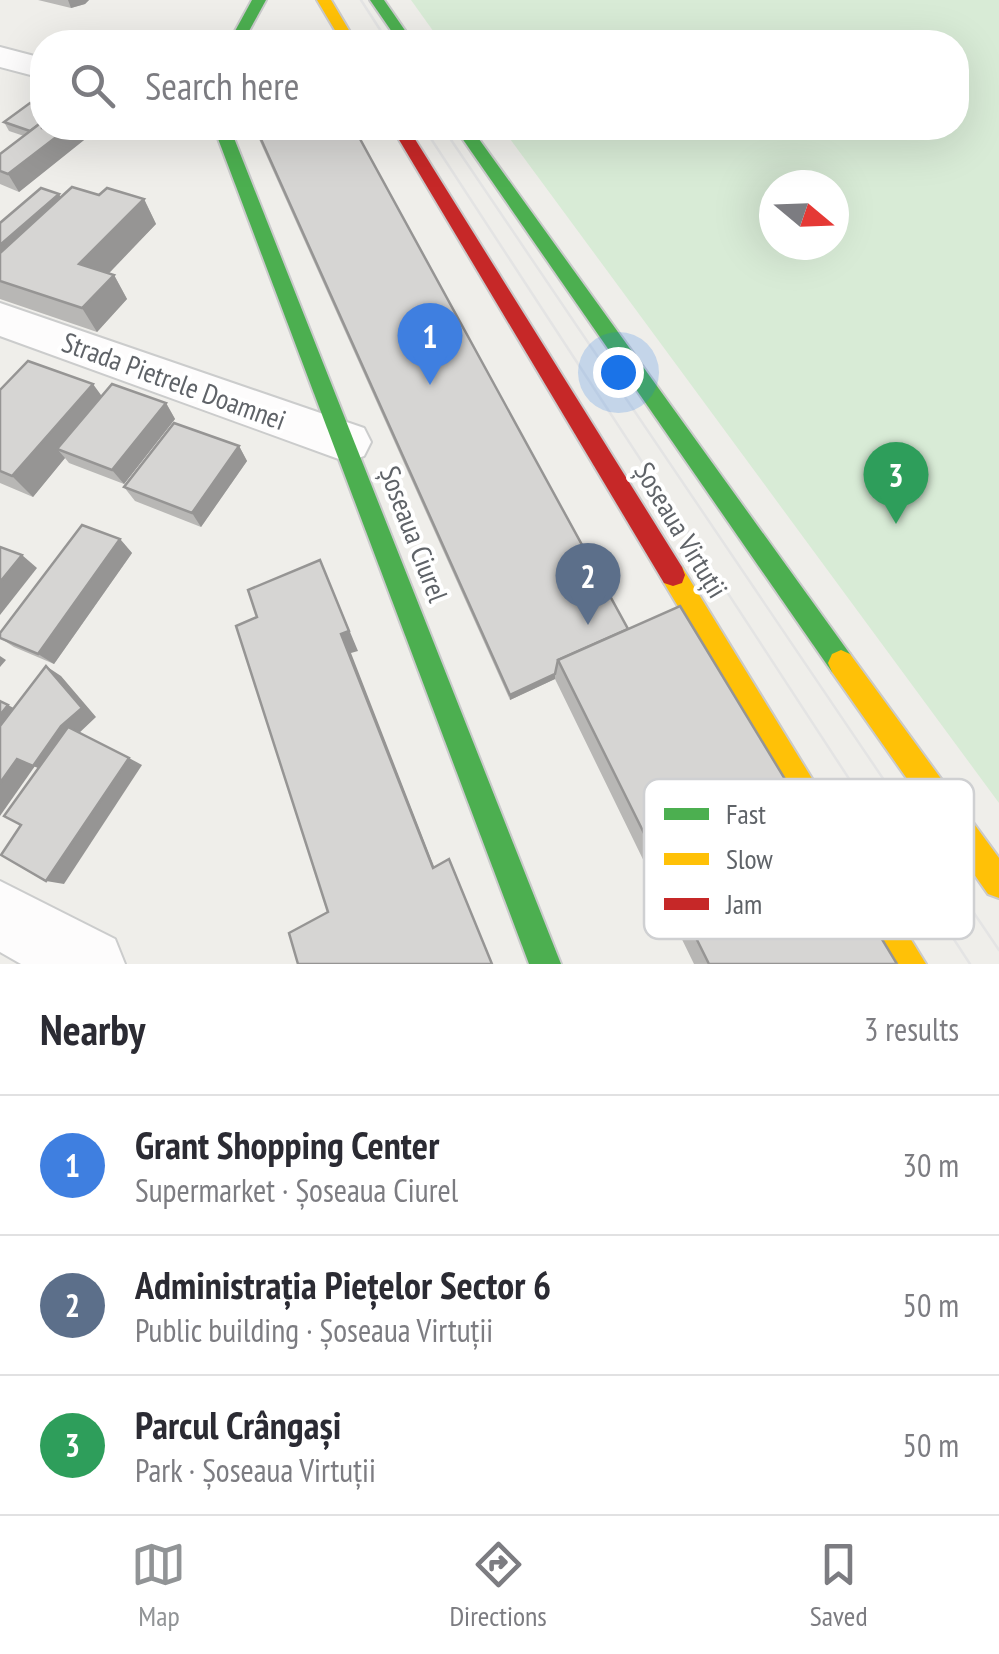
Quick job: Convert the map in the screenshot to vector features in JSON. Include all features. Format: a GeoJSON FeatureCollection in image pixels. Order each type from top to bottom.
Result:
{"type":"FeatureCollection","features":[{"type":"Feature","properties":{"kind":"main road"},"geometry":{"type":"LineString","coordinates":[[219,30],[234,0]]}},
{"type":"Feature","properties":{"kind":"main road"},"geometry":{"type":"LineString","coordinates":[[243,30],[259,0]]}},
{"type":"Feature","properties":{"kind":"main road"},"geometry":{"type":"LineString","coordinates":[[324,0],[342,30]]}},
{"type":"Feature","properties":{"kind":"main road"},"geometry":{"type":"LineString","coordinates":[[376,0],[397,30]]}},
{"type":"Feature","properties":{"kind":"main road","name":"Șoseaua Ciurel"},"geometry":{"type":"LineString","coordinates":[[227,140],[348,442],[545,964]]}},
{"type":"Feature","properties":{"kind":"main road","name":"Șoseaua Virtuții"},"geometry":{"type":"LineString","coordinates":[[407,140],[797,779]]}},
{"type":"Feature","properties":{"kind":"main road","name":"Șoseaua Virtuții"},"geometry":{"type":"LineString","coordinates":[[471,140],[590,315],[925,779]]}},
{"type":"Feature","properties":{"kind":"main road","name":"Șoseaua Virtuții"},"geometry":{"type":"LineString","coordinates":[[974,847],[999,882]]}},
{"type":"Feature","properties":{"kind":"main road","name":"Șoseaua Virtuții"},"geometry":{"type":"LineString","coordinates":[[895,939],[910,964]]}},
{"type":"Feature","properties":{"kind":"street"},"geometry":{"type":"LineString","coordinates":[[0,57],[30,65]]}},
{"type":"Feature","properties":{"kind":"street","name":"Strada Pietrele Doamnei"},"geometry":{"type":"LineString","coordinates":[[0,319],[348,442]]}},
{"type":"Feature","properties":{"kind":"street"},"geometry":{"type":"LineString","coordinates":[[0,915],[90,964]]}},
{"type":"Feature","properties":{"kind":"green space"},"geometry":{"type":"Polygon","coordinates":[[[411,0],[999,0],[999,803],[511,140],[969,140],[969,30],[432,30],[411,0]]]}},
{"type":"Feature","properties":{"kind":"building"},"geometry":{"type":"Polygon","coordinates":[[[30,103],[30,131],[4,122],[30,103]]]}},
{"type":"Feature","properties":{"kind":"building"},"geometry":{"type":"Polygon","coordinates":[[[30,131],[30,140],[52,140],[8,174],[0,171],[0,154],[30,131]]]}},
{"type":"Feature","properties":{"kind":"building"},"geometry":{"type":"Polygon","coordinates":[[[261,140],[361,140],[628,629],[558,660],[555,674],[510,695],[261,140]]]}},
{"type":"Feature","properties":{"kind":"building"},"geometry":{"type":"Polygon","coordinates":[[[72,187],[99,195],[107,188],[144,199],[79,264],[114,275],[82,308],[0,281],[0,253],[72,187]]]}},
{"type":"Feature","properties":{"kind":"building"},"geometry":{"type":"Polygon","coordinates":[[[41,188],[59,194],[0,245],[0,223],[41,188]]]}},
{"type":"Feature","properties":{"kind":"building"},"geometry":{"type":"Polygon","coordinates":[[[28,361],[93,384],[12,476],[0,471],[0,390],[28,361]]]}},
{"type":"Feature","properties":{"kind":"building"},"geometry":{"type":"Polygon","coordinates":[[[112,384],[166,403],[112,470],[57,449],[112,384]]]}},
{"type":"Feature","properties":{"kind":"building"},"geometry":{"type":"Polygon","coordinates":[[[174,423],[239,446],[192,513],[124,487],[174,423]]]}},
{"type":"Feature","properties":{"kind":"building"},"geometry":{"type":"Polygon","coordinates":[[[82,525],[120,539],[38,654],[0,638],[0,633],[82,525]]]}},
{"type":"Feature","properties":{"kind":"building"},"geometry":{"type":"Polygon","coordinates":[[[0,547],[22,555],[0,582],[0,547]]]}},
{"type":"Feature","properties":{"kind":"building"},"geometry":{"type":"Polygon","coordinates":[[[320,560],[349,631],[341,634],[433,868],[449,859],[492,964],[298,964],[289,933],[328,912],[236,626],[257,617],[248,590],[320,560]]]}},
{"type":"Feature","properties":{"kind":"building"},"geometry":{"type":"Polygon","coordinates":[[[680,606],[785,779],[644,779],[644,833],[558,660],[680,606]]]}},
{"type":"Feature","properties":{"kind":"building"},"geometry":{"type":"Polygon","coordinates":[[[46,666],[82,708],[61,726],[33,766],[17,759],[0,783],[0,726],[46,666]]]}},
{"type":"Feature","properties":{"kind":"building"},"geometry":{"type":"Polygon","coordinates":[[[68,727],[129,758],[46,881],[1,855],[21,825],[4,816],[68,727]]]}},
{"type":"Feature","properties":{"kind":"building"},"geometry":{"type":"Polygon","coordinates":[[[697,939],[882,939],[897,964],[709,964],[697,939]]]}},
{"type":"Feature","properties":{"kind":"tram line"},"geometry":{"type":"LineString","coordinates":[[361,0],[380,30]]}},
{"type":"Feature","properties":{"kind":"tram line"},"geometry":{"type":"LineString","coordinates":[[432,140],[849,779]]}},
{"type":"Feature","properties":{"kind":"tram line"},"geometry":{"type":"LineString","coordinates":[[451,140],[883,779]]}},
{"type":"Feature","properties":{"kind":"tram line"},"geometry":{"type":"LineString","coordinates":[[974,913],[999,950]]}},
{"type":"Feature","properties":{"kind":"tram line"},"geometry":{"type":"LineString","coordinates":[[954,939],[970,964]]}},
{"type":"Feature","properties":{"kind":"traffic: fast"},"geometry":{"type":"LineString","coordinates":[[243,30],[259,0]]}},
{"type":"Feature","properties":{"kind":"traffic: fast"},"geometry":{"type":"LineString","coordinates":[[377,0],[398,30]]}},
{"type":"Feature","properties":{"kind":"traffic: fast"},"geometry":{"type":"LineString","coordinates":[[227,140],[545,964]]}},
{"type":"Feature","properties":{"kind":"traffic: fast"},"geometry":{"type":"LineString","coordinates":[[471,140],[841,663]]}},
{"type":"Feature","properties":{"kind":"traffic: slow"},"geometry":{"type":"LineString","coordinates":[[324,0],[342,30]]}},
{"type":"Feature","properties":{"kind":"traffic: slow"},"geometry":{"type":"LineString","coordinates":[[673,575],[797,779]]}},
{"type":"Feature","properties":{"kind":"traffic: slow"},"geometry":{"type":"LineString","coordinates":[[841,663],[924,779]]}},
{"type":"Feature","properties":{"kind":"traffic: slow"},"geometry":{"type":"LineString","coordinates":[[974,848],[999,883]]}},
{"type":"Feature","properties":{"kind":"traffic: slow"},"geometry":{"type":"LineString","coordinates":[[895,939],[910,964]]}},
{"type":"Feature","properties":{"kind":"traffic: jam"},"geometry":{"type":"LineString","coordinates":[[407,140],[673,575]]}},
{"type":"Feature","properties":{"kind":"place","name":"Grant Shopping Center"},"geometry":{"type":"Point","coordinates":[430,385]}},
{"type":"Feature","properties":{"kind":"place","name":"Parcul Crângași"},"geometry":{"type":"Point","coordinates":[896,524]}},
{"type":"Feature","properties":{"kind":"place","name":"Administrația Piețelor Sector 6"},"geometry":{"type":"Point","coordinates":[588,625]}}]}
